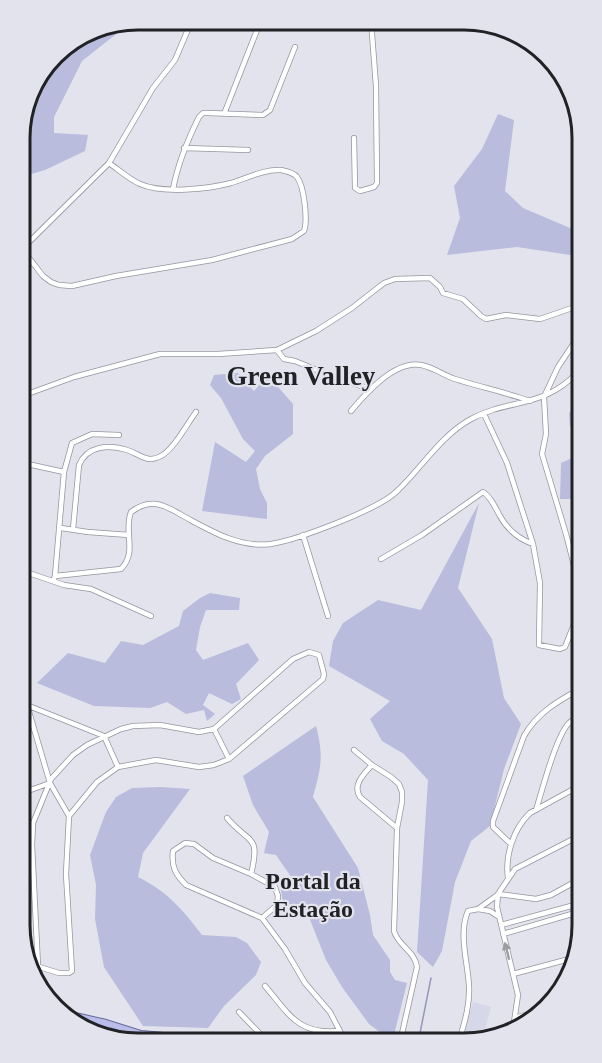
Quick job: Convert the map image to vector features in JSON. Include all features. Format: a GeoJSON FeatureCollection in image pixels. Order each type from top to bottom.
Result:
{"type":"FeatureCollection","features":[{"type":"Feature","properties":{"kind":"main road"},"geometry":{"type":"LineString","coordinates":[[84,1018],[138,1033]]}},
{"type":"Feature","properties":{"kind":"street"},"geometry":{"type":"LineString","coordinates":[[30,242],[110,163],[153,88],[175,60],[188,30]]}},
{"type":"Feature","properties":{"kind":"street"},"geometry":{"type":"LineString","coordinates":[[224,114],[257,30]]}},
{"type":"Feature","properties":{"kind":"street"},"geometry":{"type":"LineString","coordinates":[[354,138],[355,188],[360,191],[374,187],[377,183],[376,86],[372,30]]}},
{"type":"Feature","properties":{"kind":"street"},"geometry":{"type":"LineString","coordinates":[[173,189],[184,148],[199,117],[203,113],[263,115],[270,110],[295,48]]}},
{"type":"Feature","properties":{"kind":"street"},"geometry":{"type":"LineString","coordinates":[[184,148],[248,150]]}},
{"type":"Feature","properties":{"kind":"street"},"geometry":{"type":"LineString","coordinates":[[30,260],[43,276],[59,285],[72,286],[116,276],[212,261],[292,239],[304,231],[307,215],[299,179],[292,173],[280,170],[268,171],[220,185],[173,189],[154,188],[141,184],[110,163]]}},
{"type":"Feature","properties":{"kind":"street"},"geometry":{"type":"LineString","coordinates":[[30,392],[160,354],[218,354],[277,350],[316,331],[352,308],[384,283],[395,279],[430,278],[443,293],[463,299],[486,319],[506,315],[540,320],[572,308]]}},
{"type":"Feature","properties":{"kind":"street"},"geometry":{"type":"LineString","coordinates":[[572,346],[558,367],[544,397],[546,434],[542,454],[572,558]]}},
{"type":"Feature","properties":{"kind":"street"},"geometry":{"type":"LineString","coordinates":[[277,350],[284,359],[370,389]]}},
{"type":"Feature","properties":{"kind":"street"},"geometry":{"type":"LineString","coordinates":[[351,411],[370,389],[404,365],[413,364],[424,365],[446,376],[530,401]]}},
{"type":"Feature","properties":{"kind":"street"},"geometry":{"type":"LineString","coordinates":[[54,579],[121,569],[130,556],[128,525],[131,512],[149,504],[163,506],[213,532],[245,543],[274,543],[303,535],[360,513],[387,500],[465,423],[484,414],[544,397],[572,378]]}},
{"type":"Feature","properties":{"kind":"street"},"geometry":{"type":"LineString","coordinates":[[73,529],[79,465],[89,450],[102,448],[128,450],[142,459],[152,459],[170,449],[196,412]]}},
{"type":"Feature","properties":{"kind":"street"},"geometry":{"type":"LineString","coordinates":[[484,414],[507,462],[533,544],[540,583],[539,645],[560,649],[565,646],[572,629]]}},
{"type":"Feature","properties":{"kind":"street"},"geometry":{"type":"LineString","coordinates":[[54,579],[61,528],[64,472],[72,443],[92,434],[119,435]]}},
{"type":"Feature","properties":{"kind":"street"},"geometry":{"type":"LineString","coordinates":[[30,465],[64,472]]}},
{"type":"Feature","properties":{"kind":"street"},"geometry":{"type":"LineString","coordinates":[[381,559],[422,535],[482,492],[485,492],[508,528],[522,540],[533,544]]}},
{"type":"Feature","properties":{"kind":"street"},"geometry":{"type":"LineString","coordinates":[[61,528],[129,535]]}},
{"type":"Feature","properties":{"kind":"street"},"geometry":{"type":"LineString","coordinates":[[303,535],[328,616]]}},
{"type":"Feature","properties":{"kind":"street"},"geometry":{"type":"LineString","coordinates":[[30,573],[54,579],[64,585],[91,590],[151,616]]}},
{"type":"Feature","properties":{"kind":"street"},"geometry":{"type":"LineString","coordinates":[[38,964],[33,823],[38,806],[51,779],[74,755],[104,736],[133,726],[160,725],[199,732],[214,729],[293,659],[313,652],[319,655],[323,680],[236,755],[214,765],[199,767],[156,760],[118,767],[97,782],[69,816]]}},
{"type":"Feature","properties":{"kind":"street"},"geometry":{"type":"LineString","coordinates":[[512,844],[493,827],[493,821],[524,736],[529,727],[551,704],[572,693]]}},
{"type":"Feature","properties":{"kind":"street"},"geometry":{"type":"LineString","coordinates":[[30,707],[104,736],[118,767]]}},
{"type":"Feature","properties":{"kind":"street"},"geometry":{"type":"LineString","coordinates":[[30,718],[50,783],[69,816],[66,874],[73,965],[69,973],[59,973],[39,966]]}},
{"type":"Feature","properties":{"kind":"street"},"geometry":{"type":"LineString","coordinates":[[536,810],[548,770],[564,731],[572,721]]}},
{"type":"Feature","properties":{"kind":"street"},"geometry":{"type":"LineString","coordinates":[[214,729],[229,759]]}},
{"type":"Feature","properties":{"kind":"street"},"geometry":{"type":"LineString","coordinates":[[354,750],[399,784],[402,802],[397,828],[394,931],[398,941],[416,959],[417,967],[402,1033]]}},
{"type":"Feature","properties":{"kind":"street"},"geometry":{"type":"LineString","coordinates":[[372,765],[356,791],[397,828]]}},
{"type":"Feature","properties":{"kind":"street"},"geometry":{"type":"LineString","coordinates":[[30,790],[50,783]]}},
{"type":"Feature","properties":{"kind":"street"},"geometry":{"type":"LineString","coordinates":[[508,878],[507,862],[512,844],[524,818],[572,790]]}},
{"type":"Feature","properties":{"kind":"street"},"geometry":{"type":"LineString","coordinates":[[228,818],[235,828],[250,838],[255,846],[256,855],[251,874]]}},
{"type":"Feature","properties":{"kind":"street"},"geometry":{"type":"LineString","coordinates":[[461,1033],[469,995],[465,922],[468,911],[478,909],[490,902],[515,868],[572,840]]}},
{"type":"Feature","properties":{"kind":"street"},"geometry":{"type":"LineString","coordinates":[[262,918],[277,905],[278,896],[275,886],[213,858],[194,844],[185,843],[173,851],[172,864],[177,876],[186,885],[262,918],[285,949],[305,983],[330,1012],[339,1031],[329,1032],[303,1027],[265,986]]}},
{"type":"Feature","properties":{"kind":"street"},"geometry":{"type":"LineString","coordinates":[[498,894],[530,899],[543,897],[572,883]]}},
{"type":"Feature","properties":{"kind":"street"},"geometry":{"type":"LineString","coordinates":[[498,894],[499,917],[518,995],[515,1018],[523,1016]]}},
{"type":"Feature","properties":{"kind":"street"},"geometry":{"type":"LineString","coordinates":[[501,925],[570,906],[572,911]]}},
{"type":"Feature","properties":{"kind":"street"},"geometry":{"type":"LineString","coordinates":[[478,909],[490,911],[499,917]]}},
{"type":"Feature","properties":{"kind":"street"},"geometry":{"type":"LineString","coordinates":[[503,934],[572,913]]}},
{"type":"Feature","properties":{"kind":"street"},"geometry":{"type":"LineString","coordinates":[[513,974],[566,960]]}},
{"type":"Feature","properties":{"kind":"street"},"geometry":{"type":"LineString","coordinates":[[239,1012],[259,1033]]}},
{"type":"Feature","properties":{"kind":"shaded area"},"geometry":{"type":"Polygon","coordinates":[[[119,32],[82,61],[54,117],[54,133],[88,135],[85,151],[45,170],[30,174],[30,138],[34,110],[48,78],[72,52],[97,38],[119,32]]]}},
{"type":"Feature","properties":{"kind":"shaded area"},"geometry":{"type":"Polygon","coordinates":[[[498,114],[514,120],[505,191],[523,208],[572,229],[572,255],[517,247],[447,255],[460,218],[454,186],[482,149],[498,114]]]}},
{"type":"Feature","properties":{"kind":"shaded area"},"geometry":{"type":"Polygon","coordinates":[[[238,373],[254,391],[266,377],[272,380],[293,404],[293,434],[265,456],[256,469],[260,489],[267,503],[267,519],[202,511],[215,442],[246,462],[255,451],[243,439],[221,398],[210,385],[214,375],[238,373]]]}},
{"type":"Feature","properties":{"kind":"shaded area"},"geometry":{"type":"Polygon","coordinates":[[[572,409],[572,427],[570,427],[569,413],[572,409]]]}},
{"type":"Feature","properties":{"kind":"shaded area"},"geometry":{"type":"Polygon","coordinates":[[[572,458],[572,499],[560,499],[561,463],[572,458]]]}},
{"type":"Feature","properties":{"kind":"shaded area"},"geometry":{"type":"Polygon","coordinates":[[[479,503],[458,588],[492,639],[504,698],[521,724],[504,769],[490,826],[471,841],[455,882],[442,951],[433,967],[417,952],[428,780],[404,754],[382,741],[370,719],[390,701],[329,666],[333,641],[343,623],[378,600],[421,610],[479,503]]]}},
{"type":"Feature","properties":{"kind":"shaded area"},"geometry":{"type":"Polygon","coordinates":[[[210,593],[240,598],[239,610],[206,610],[196,650],[203,660],[248,643],[259,660],[236,684],[241,699],[232,704],[209,693],[203,705],[215,714],[207,721],[204,710],[186,714],[167,702],[150,708],[94,706],[37,683],[68,653],[105,663],[121,641],[143,645],[179,626],[183,611],[210,593]]]}},
{"type":"Feature","properties":{"kind":"shaded area"},"geometry":{"type":"Polygon","coordinates":[[[316,726],[320,762],[313,797],[358,868],[373,935],[390,960],[390,972],[395,980],[407,983],[394,1033],[381,1033],[369,1024],[342,987],[326,960],[305,907],[283,903],[281,890],[294,881],[276,855],[264,853],[269,832],[253,805],[243,776],[316,726]]]}},
{"type":"Feature","properties":{"kind":"shaded area"},"geometry":{"type":"Polygon","coordinates":[[[132,788],[190,789],[143,853],[138,877],[174,902],[202,935],[236,937],[247,943],[261,962],[256,975],[224,1006],[208,1028],[143,1026],[104,967],[95,919],[96,885],[90,855],[106,812],[116,797],[132,788]]]}},
{"type":"Feature","properties":{"kind":"shaded area"},"geometry":{"type":"Polygon","coordinates":[[[473,1002],[491,1007],[485,1031],[465,1032],[473,1002]]]}},
{"type":"Feature","properties":{"kind":"waterway"},"geometry":{"type":"LineString","coordinates":[[420,1033],[431,978]]}},
{"type":"Feature","properties":{"kind":"district","name":"Green Valley"},"geometry":{"type":"Point","coordinates":[301,376]}},
{"type":"Feature","properties":{"kind":"district","name":"Portal da Estação"},"geometry":{"type":"Point","coordinates":[313,895]}}]}
